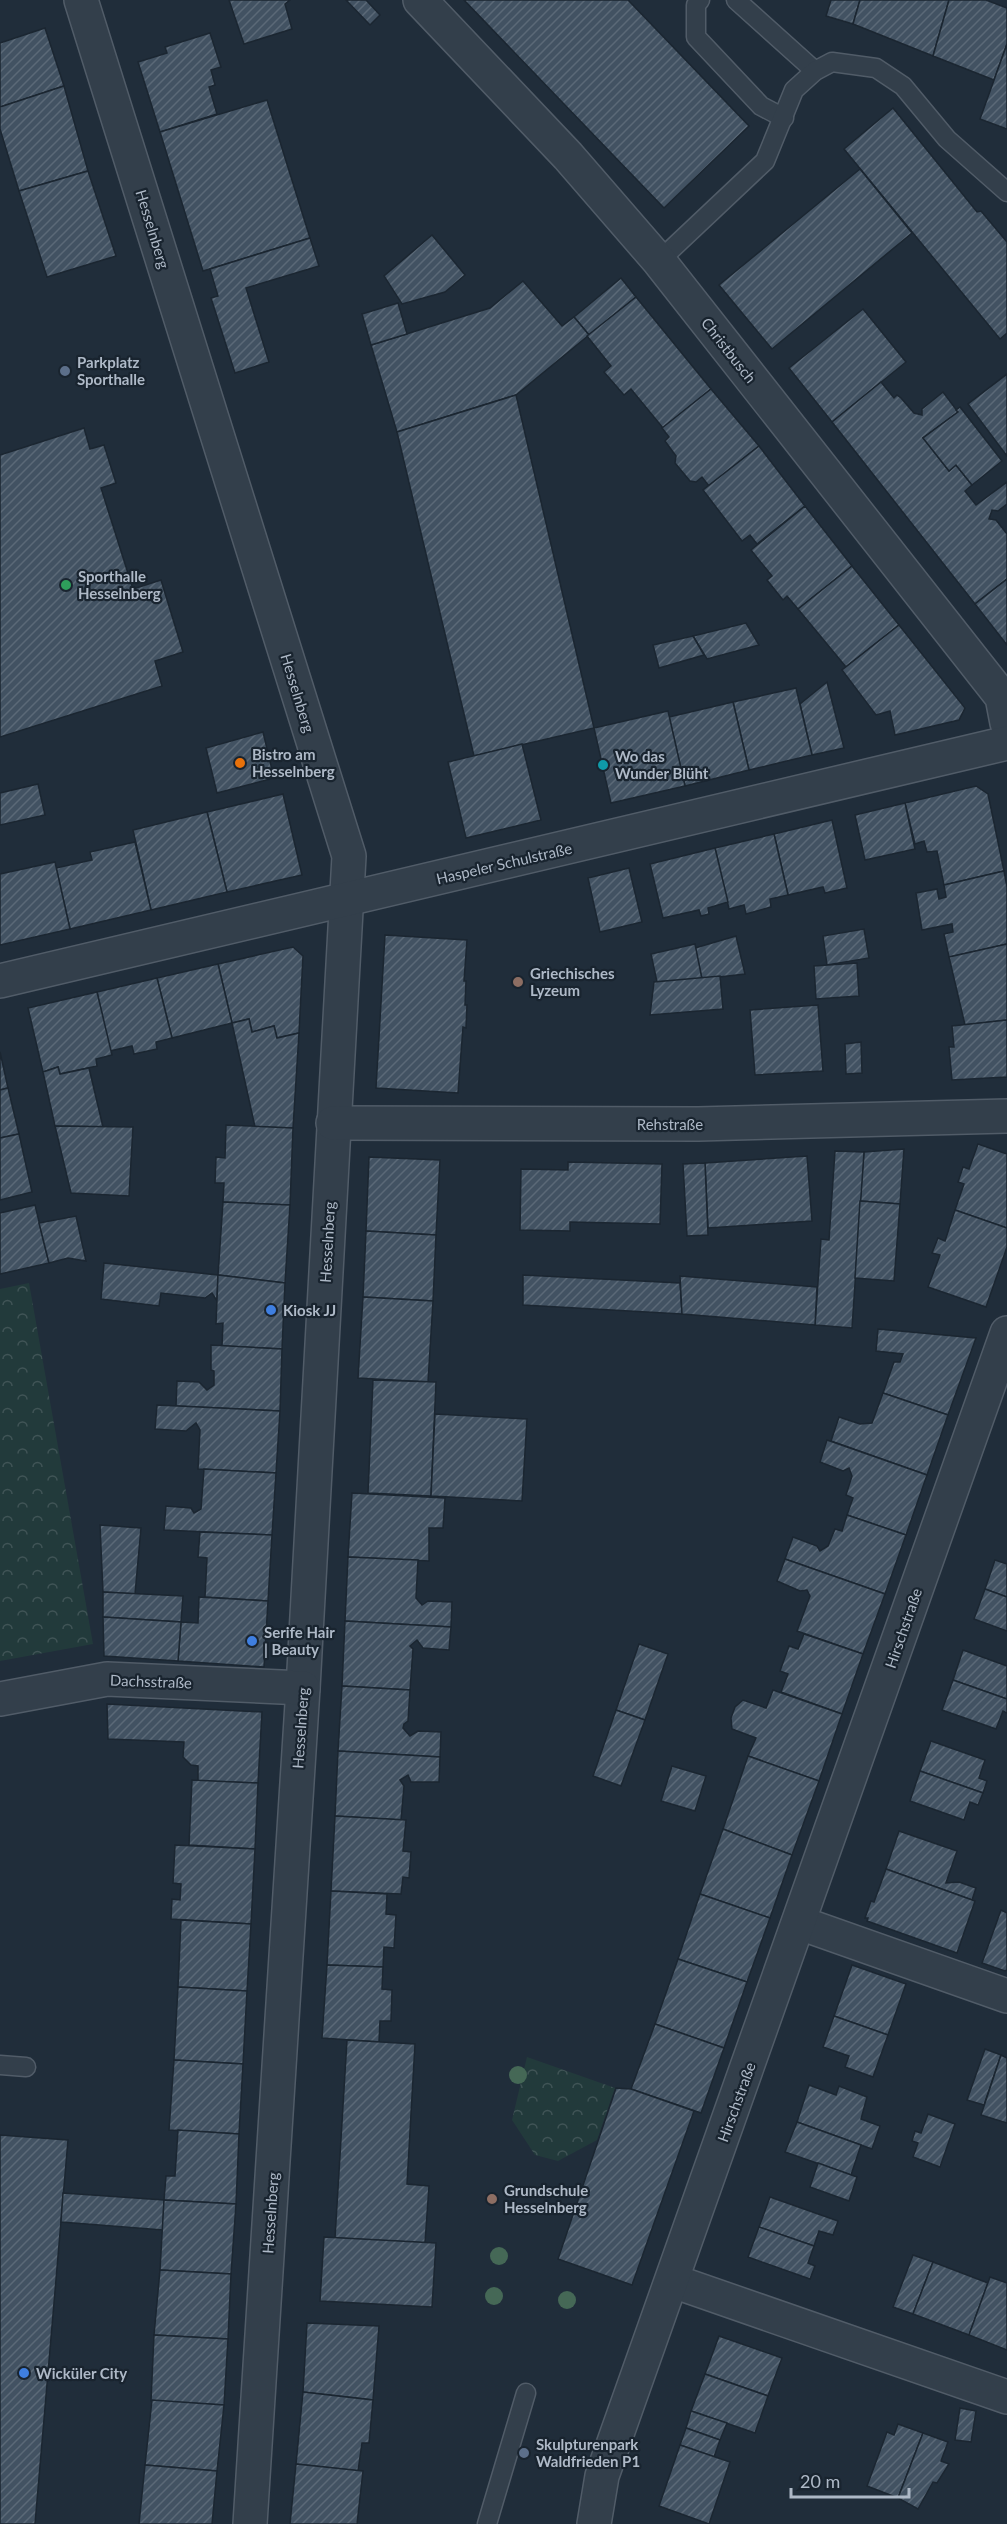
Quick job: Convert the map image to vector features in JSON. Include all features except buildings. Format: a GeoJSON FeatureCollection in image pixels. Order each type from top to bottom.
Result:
{"type":"FeatureCollection","features":[{"type":"Feature","properties":{"kind":"street","name":"Hesselnberg"},"geometry":{"type":"LineString","coordinates":[[81,0],[349,856],[303,1688],[250,2524]]}},
{"type":"Feature","properties":{"kind":"street","name":"Christbusch"},"geometry":{"type":"LineString","coordinates":[[420,0],[568,156],[659,261],[1002,697],[1007,723]]}},
{"type":"Feature","properties":{"kind":"street","name":"Haspeler Schulstraße"},"geometry":{"type":"LineString","coordinates":[[0,981],[1007,743]]}},
{"type":"Feature","properties":{"kind":"street","name":"Rehstraße"},"geometry":{"type":"LineString","coordinates":[[333,1123],[698,1124],[1007,1116]]}},
{"type":"Feature","properties":{"kind":"street","name":"Hirschstraße"},"geometry":{"type":"LineString","coordinates":[[594,2524],[602,2476],[800,1923],[1007,1333]]}},
{"type":"Feature","properties":{"kind":"street","name":"Dachsstraße"},"geometry":{"type":"LineString","coordinates":[[0,1699],[107,1679],[303,1688]]}},
{"type":"Feature","properties":{"kind":"street"},"geometry":{"type":"LineString","coordinates":[[800,1923],[1007,1996]]}},
{"type":"Feature","properties":{"kind":"street"},"geometry":{"type":"LineString","coordinates":[[673,2281],[1007,2397]]}},
{"type":"Feature","properties":{"kind":"lane"},"geometry":{"type":"LineString","coordinates":[[700,0],[696,5],[696,37],[760,106],[784,118]]}},
{"type":"Feature","properties":{"kind":"lane"},"geometry":{"type":"LineString","coordinates":[[736,0],[815,71]]}},
{"type":"Feature","properties":{"kind":"lane"},"geometry":{"type":"LineString","coordinates":[[659,261],[765,161],[795,90],[815,71],[832,62],[876,68],[903,86],[947,139],[1007,192]]}},
{"type":"Feature","properties":{"kind":"lane"},"geometry":{"type":"LineString","coordinates":[[0,2066],[26,2067]]}},
{"type":"Feature","properties":{"kind":"lane"},"geometry":{"type":"LineString","coordinates":[[487,2524],[526,2393]]}},
{"type":"Feature","properties":{"kind":"green space"},"geometry":{"type":"Polygon","coordinates":[[[29,1283],[93,1644],[0,1661],[0,1289],[29,1283]]]}},
{"type":"Feature","properties":{"kind":"green space"},"geometry":{"type":"Polygon","coordinates":[[[527,2057],[615,2088],[597,2140],[558,2161],[535,2155],[512,2120],[527,2057]]]}},
{"type":"Feature","properties":{"kind":"place","name":"Parkplatz Sporthalle"},"geometry":{"type":"Point","coordinates":[65,371]}},
{"type":"Feature","properties":{"kind":"place","name":"Sporthalle Hesselnberg"},"geometry":{"type":"Point","coordinates":[66,585]}},
{"type":"Feature","properties":{"kind":"place","name":"Bistro am Hesselnberg"},"geometry":{"type":"Point","coordinates":[240,763]}},
{"type":"Feature","properties":{"kind":"place","name":"Wo das Wunder Blüht"},"geometry":{"type":"Point","coordinates":[603,765]}},
{"type":"Feature","properties":{"kind":"place","name":"Griechisches Lyzeum"},"geometry":{"type":"Point","coordinates":[518,982]}},
{"type":"Feature","properties":{"kind":"place","name":"Kiosk JJ"},"geometry":{"type":"Point","coordinates":[271,1310]}},
{"type":"Feature","properties":{"kind":"place","name":"Serife Hair | Beauty"},"geometry":{"type":"Point","coordinates":[252,1641]}},
{"type":"Feature","properties":{"kind":"place","name":"Grundschule Hesselnberg"},"geometry":{"type":"Point","coordinates":[492,2199]}},
{"type":"Feature","properties":{"kind":"place","name":"Wicküler City"},"geometry":{"type":"Point","coordinates":[24,2373]}},
{"type":"Feature","properties":{"kind":"place","name":"Skulpturenpark Waldfrieden P1"},"geometry":{"type":"Point","coordinates":[524,2453]}}]}
